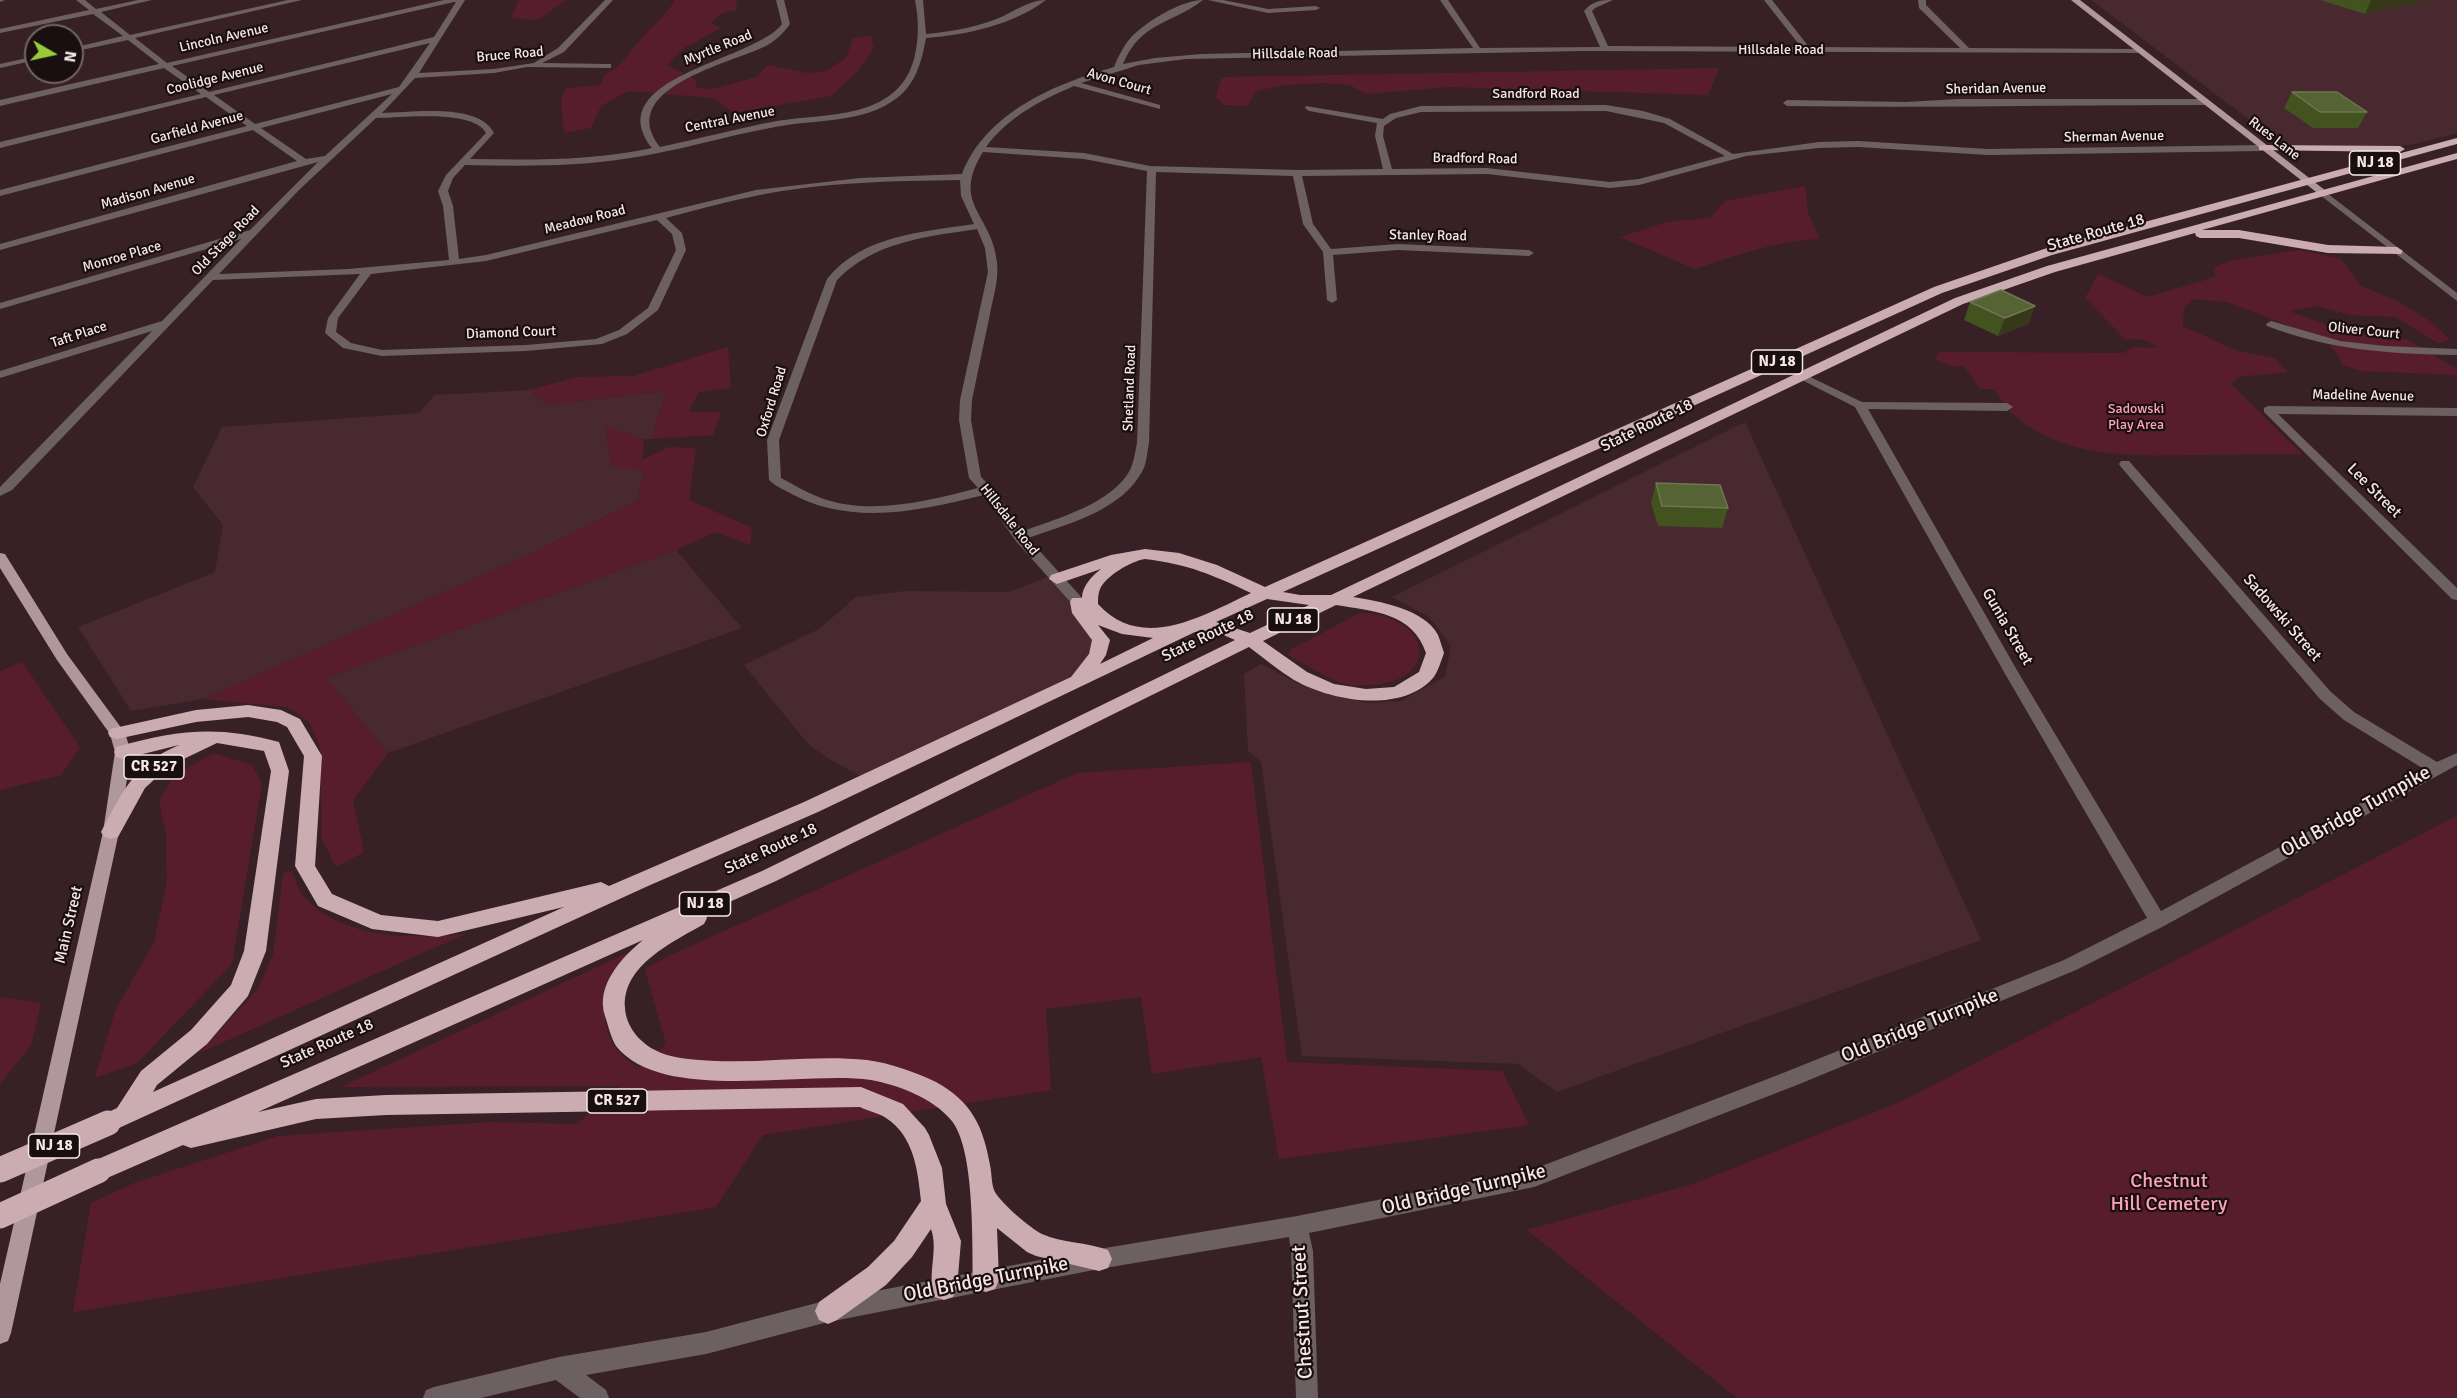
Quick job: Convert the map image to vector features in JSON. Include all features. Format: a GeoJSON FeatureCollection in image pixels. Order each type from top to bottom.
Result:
{"type":"FeatureCollection","features":[{"type":"Feature","properties":{"kind":"highway","name":"State Route 18"},"geometry":{"type":"LineString","coordinates":[[0,1170],[641,881],[811,807],[1192,627],[1938,290],[2048,252],[2457,141]]}},
{"type":"Feature","properties":{"kind":"highway"},"geometry":{"type":"LineString","coordinates":[[2263,148],[2387,150],[2443,145]]}},
{"type":"Feature","properties":{"kind":"highway","name":"State Route 18"},"geometry":{"type":"LineString","coordinates":[[0,1216],[151,1146],[769,876],[1250,640],[1959,301],[2051,269],[2457,156]]}},
{"type":"Feature","properties":{"kind":"highway"},"geometry":{"type":"LineString","coordinates":[[2146,243],[2183,234],[2232,234],[2328,249],[2397,251]]}},
{"type":"Feature","properties":{"kind":"highway"},"geometry":{"type":"LineString","coordinates":[[1057,579],[1113,558],[1144,554],[1179,558],[1211,568],[1266,594],[1300,600],[1336,600],[1383,607],[1409,618],[1429,635],[1435,653],[1426,675],[1398,693],[1366,695],[1330,689],[1301,676],[1250,640],[1221,628],[1192,627],[1164,633],[1142,633],[1122,629],[1104,621],[1084,604]]}},
{"type":"Feature","properties":{"kind":"highway"},"geometry":{"type":"LineString","coordinates":[[1076,681],[1097,655],[1101,640],[1080,613],[1099,578],[1131,556]]}},
{"type":"Feature","properties":{"kind":"highway"},"geometry":{"type":"LineString","coordinates":[[120,742],[196,716],[248,711],[281,716],[294,723],[313,756],[305,867],[326,900],[379,923],[438,928],[641,881]]}},
{"type":"Feature","properties":{"kind":"highway"},"geometry":{"type":"LineString","coordinates":[[117,1118],[149,1078],[199,1037],[240,990],[255,951],[280,771],[272,747],[225,735],[120,742]]}},
{"type":"Feature","properties":{"kind":"highway","name":"CR 527"},"geometry":{"type":"LineString","coordinates":[[111,832],[135,787],[160,762],[225,735]]}},
{"type":"Feature","properties":{"kind":"highway"},"geometry":{"type":"LineString","coordinates":[[769,876],[655,942],[634,961],[619,982],[613,1007],[615,1027],[627,1045],[645,1058],[670,1067],[709,1070],[867,1069],[905,1079],[935,1095],[960,1113],[972,1137],[982,1196],[986,1280]]}},
{"type":"Feature","properties":{"kind":"highway","name":"CR 527"},"geometry":{"type":"LineString","coordinates":[[151,1146],[316,1109],[398,1105],[861,1097],[895,1111],[916,1135],[930,1168],[934,1204],[948,1241],[944,1288]]}},
{"type":"Feature","properties":{"kind":"highway"},"geometry":{"type":"LineString","coordinates":[[982,1196],[1009,1224],[1036,1245],[1099,1259]]}},
{"type":"Feature","properties":{"kind":"highway"},"geometry":{"type":"LineString","coordinates":[[828,1311],[877,1276],[903,1249],[934,1204]]}},
{"type":"Feature","properties":{"kind":"main road","name":"Rues Lane"},"geometry":{"type":"LineString","coordinates":[[2075,0],[2323,193]]}},
{"type":"Feature","properties":{"kind":"main road"},"geometry":{"type":"LineString","coordinates":[[0,557],[62,657],[120,742]]}},
{"type":"Feature","properties":{"kind":"main road","name":"Main Street"},"geometry":{"type":"LineString","coordinates":[[0,1333],[111,832],[120,742]]}},
{"type":"Feature","properties":{"kind":"street"},"geometry":{"type":"LineString","coordinates":[[80,0],[165,65],[304,162]]}},
{"type":"Feature","properties":{"kind":"street"},"geometry":{"type":"LineString","coordinates":[[0,31],[148,0]]}},
{"type":"Feature","properties":{"kind":"street"},"geometry":{"type":"LineString","coordinates":[[84,47],[298,0]]}},
{"type":"Feature","properties":{"kind":"street","name":"Lincoln Avenue"},"geometry":{"type":"LineString","coordinates":[[0,103],[454,0]]}},
{"type":"Feature","properties":{"kind":"street","name":"Old Stage Road"},"geometry":{"type":"LineString","coordinates":[[0,492],[8,487],[252,233],[402,89],[413,76],[461,0]]}},
{"type":"Feature","properties":{"kind":"street"},"geometry":{"type":"LineString","coordinates":[[526,65],[561,50],[609,0]]}},
{"type":"Feature","properties":{"kind":"street","name":"Myrtle Road"},"geometry":{"type":"LineString","coordinates":[[657,149],[650,140],[644,124],[645,115],[654,98],[666,87],[692,72],[777,37],[786,24],[780,0]]}},
{"type":"Feature","properties":{"kind":"street","name":"Central Avenue"},"geometry":{"type":"LineString","coordinates":[[463,162],[569,161],[626,156],[780,124],[841,117],[876,107],[902,90],[915,67],[923,36],[919,0]]}},
{"type":"Feature","properties":{"kind":"street"},"geometry":{"type":"LineString","coordinates":[[923,36],[952,34],[986,27],[1042,0]]}},
{"type":"Feature","properties":{"kind":"street"},"geometry":{"type":"LineString","coordinates":[[1118,67],[1126,48],[1141,31],[1199,0]]}},
{"type":"Feature","properties":{"kind":"street"},"geometry":{"type":"LineString","coordinates":[[1212,0],[1268,11],[1316,8]]}},
{"type":"Feature","properties":{"kind":"street"},"geometry":{"type":"LineString","coordinates":[[1444,0],[1478,50]]}},
{"type":"Feature","properties":{"kind":"street"},"geometry":{"type":"LineString","coordinates":[[1605,49],[1588,12],[1592,6],[1608,0]]}},
{"type":"Feature","properties":{"kind":"street"},"geometry":{"type":"LineString","coordinates":[[1768,0],[1808,50]]}},
{"type":"Feature","properties":{"kind":"street"},"geometry":{"type":"LineString","coordinates":[[1922,0],[1920,1],[1922,6],[1968,51]]}},
{"type":"Feature","properties":{"kind":"street","name":"Coolidge Avenue"},"geometry":{"type":"LineString","coordinates":[[0,146],[436,39]]}},
{"type":"Feature","properties":{"kind":"street","name":"Hillsdale Road"},"geometry":{"type":"LineString","coordinates":[[1084,604],[1057,579],[1020,537],[987,490],[975,478],[965,420],[966,400],[993,272],[990,247],[968,203],[965,177],[985,141],[1010,118],[1073,83],[1118,67],[1169,58],[1214,55],[1605,49],[2140,51]]}},
{"type":"Feature","properties":{"kind":"street"},"geometry":{"type":"LineString","coordinates":[[0,66],[24,61]]}},
{"type":"Feature","properties":{"kind":"street","name":"Bruce Road"},"geometry":{"type":"LineString","coordinates":[[413,76],[494,71],[526,65],[609,66]]}},
{"type":"Feature","properties":{"kind":"street","name":"Avon Court"},"geometry":{"type":"LineString","coordinates":[[1073,83],[1157,107]]}},
{"type":"Feature","properties":{"kind":"street","name":"Garfield Avenue"},"geometry":{"type":"LineString","coordinates":[[0,193],[402,89]]}},
{"type":"Feature","properties":{"kind":"street","name":"Sheridan Avenue"},"geometry":{"type":"LineString","coordinates":[[1787,103],[1906,105],[1959,102],[2205,102]]}},
{"type":"Feature","properties":{"kind":"street"},"geometry":{"type":"LineString","coordinates":[[1309,108],[1383,123],[1378,131],[1388,172]]}},
{"type":"Feature","properties":{"kind":"street","name":"Sandford Road"},"geometry":{"type":"LineString","coordinates":[[1383,123],[1398,114],[1434,108],[1615,109],[1667,121],[1733,157]]}},
{"type":"Feature","properties":{"kind":"street"},"geometry":{"type":"LineString","coordinates":[[376,115],[460,117],[477,119],[487,126],[490,134],[449,177],[443,190],[448,206],[454,262]]}},
{"type":"Feature","properties":{"kind":"street","name":"Bradford Road"},"geometry":{"type":"LineString","coordinates":[[980,149],[1084,156],[1152,169],[1297,173],[1504,172],[1586,184],[1610,185],[1639,182],[1733,157],[1775,149],[1858,144],[1966,151]]}},
{"type":"Feature","properties":{"kind":"street","name":"Sherman Avenue"},"geometry":{"type":"LineString","coordinates":[[1966,151],[2263,148]]}},
{"type":"Feature","properties":{"kind":"street","name":"Madison Avenue"},"geometry":{"type":"LineString","coordinates":[[0,247],[304,162],[329,158]]}},
{"type":"Feature","properties":{"kind":"street","name":"Shetland Road"},"geometry":{"type":"LineString","coordinates":[[1020,537],[1094,507],[1124,488],[1137,470],[1143,443],[1152,169]]}},
{"type":"Feature","properties":{"kind":"street"},"geometry":{"type":"LineString","coordinates":[[1297,173],[1308,224],[1328,252],[1332,300]]}},
{"type":"Feature","properties":{"kind":"street","name":"Meadow Road"},"geometry":{"type":"LineString","coordinates":[[210,277],[367,272],[486,258],[756,193],[801,185],[846,180],[965,177]]}},
{"type":"Feature","properties":{"kind":"street","name":"Rues Lane"},"geometry":{"type":"LineString","coordinates":[[2323,193],[2457,298]]}},
{"type":"Feature","properties":{"kind":"street","name":"Diamond Court"},"geometry":{"type":"LineString","coordinates":[[367,272],[333,318],[330,333],[347,346],[382,353],[526,348],[598,342],[623,332],[653,310],[681,250],[677,233],[659,216]]}},
{"type":"Feature","properties":{"kind":"street","name":"Oxford Road"},"geometry":{"type":"LineString","coordinates":[[979,226],[902,239],[858,255],[841,268],[832,279],[773,440],[776,480],[805,496],[839,506],[883,509],[926,505],[987,490]]}},
{"type":"Feature","properties":{"kind":"street","name":"Monroe Place"},"geometry":{"type":"LineString","coordinates":[[0,306],[252,233]]}},
{"type":"Feature","properties":{"kind":"street","name":"Stanley Road"},"geometry":{"type":"LineString","coordinates":[[1328,252],[1434,248],[1529,252]]}},
{"type":"Feature","properties":{"kind":"street","name":"Taft Place"},"geometry":{"type":"LineString","coordinates":[[0,375],[167,323]]}},
{"type":"Feature","properties":{"kind":"street","name":"Oliver Court"},"geometry":{"type":"LineString","coordinates":[[2271,324],[2300,336],[2336,345],[2375,350],[2457,351]]}},
{"type":"Feature","properties":{"kind":"street"},"geometry":{"type":"LineString","coordinates":[[1802,376],[1860,405],[2007,406]]}},
{"type":"Feature","properties":{"kind":"street","name":"Gunia Street"},"geometry":{"type":"LineString","coordinates":[[1860,405],[2011,672],[2158,921]]}},
{"type":"Feature","properties":{"kind":"street","name":"Madeline Avenue"},"geometry":{"type":"LineString","coordinates":[[2268,410],[2457,412]]}},
{"type":"Feature","properties":{"kind":"street","name":"Lee Street"},"geometry":{"type":"LineString","coordinates":[[2268,410],[2457,596]]}},
{"type":"Feature","properties":{"kind":"street"},"geometry":{"type":"LineString","coordinates":[[2444,412],[2457,423]]}},
{"type":"Feature","properties":{"kind":"street","name":"Sadowski Street"},"geometry":{"type":"LineString","coordinates":[[2125,464],[2325,695],[2349,716],[2435,768]]}},
{"type":"Feature","properties":{"kind":"street","name":"Old Bridge Turnpike"},"geometry":{"type":"LineString","coordinates":[[434,1398],[559,1368],[706,1343],[828,1311],[1099,1259],[1297,1226],[1534,1178],[1790,1079],[2060,970],[2158,921],[2457,758]]}},
{"type":"Feature","properties":{"kind":"street","name":"Chestnut Street"},"geometry":{"type":"LineString","coordinates":[[1297,1226],[1302,1251],[1307,1398]]}},
{"type":"Feature","properties":{"kind":"street"},"geometry":{"type":"LineString","coordinates":[[559,1368],[598,1398]]}},
{"type":"Feature","properties":{"kind":"shaded area"},"geometry":{"type":"Polygon","coordinates":[[[2091,0],[2457,0],[2457,133],[2393,147],[2283,145],[2091,0]]]}},
{"type":"Feature","properties":{"kind":"shaded area"},"geometry":{"type":"Polygon","coordinates":[[[530,390],[547,405],[666,391],[651,439],[605,427],[644,471],[637,501],[530,554],[203,699],[131,711],[78,627],[215,572],[223,525],[193,487],[222,427],[419,413],[435,395],[530,390]]]}},
{"type":"Feature","properties":{"kind":"shaded area"},"geometry":{"type":"Polygon","coordinates":[[[1745,422],[1981,940],[1557,1092],[1518,1064],[1302,1056],[1261,762],[1248,751],[1244,674],[1261,664],[1301,685],[1367,703],[1401,701],[1445,677],[1451,646],[1429,617],[1392,597],[1745,422]]]}},
{"type":"Feature","properties":{"kind":"shaded area"},"geometry":{"type":"Polygon","coordinates":[[[676,550],[742,628],[388,753],[326,678],[676,550]]]}},
{"type":"Feature","properties":{"kind":"shaded area"},"geometry":{"type":"Polygon","coordinates":[[[1053,575],[1101,640],[1076,681],[868,780],[827,758],[808,744],[744,665],[819,629],[856,597],[905,591],[1009,592],[1053,575]]]}},
{"type":"Feature","properties":{"kind":"green space"},"geometry":{"type":"Polygon","coordinates":[[[519,0],[566,0],[538,20],[511,18],[519,0]]]}},
{"type":"Feature","properties":{"kind":"green space"},"geometry":{"type":"Polygon","coordinates":[[[675,0],[737,0],[736,10],[722,13],[711,23],[721,28],[684,48],[667,65],[695,79],[697,88],[712,89],[757,77],[768,65],[807,73],[826,71],[846,58],[853,38],[871,36],[874,48],[857,72],[831,96],[733,113],[714,98],[628,91],[601,106],[591,128],[564,133],[561,98],[567,88],[601,85],[604,76],[620,64],[675,0]]]}},
{"type":"Feature","properties":{"kind":"green space"},"geometry":{"type":"Polygon","coordinates":[[[1719,68],[1708,95],[1450,87],[1366,94],[1350,85],[1323,83],[1284,85],[1257,91],[1247,106],[1224,105],[1216,97],[1221,79],[1226,77],[1719,68]]]}},
{"type":"Feature","properties":{"kind":"green space"},"geometry":{"type":"Polygon","coordinates":[[[1805,186],[1808,213],[1820,239],[1772,246],[1695,269],[1620,237],[1667,222],[1710,218],[1725,201],[1805,186]]]}},
{"type":"Feature","properties":{"kind":"green space","name":"Sadowski Play Area"},"geometry":{"type":"Polygon","coordinates":[[[2300,250],[2341,259],[2361,286],[2397,301],[2430,321],[2450,340],[2438,343],[2395,317],[2352,315],[2316,306],[2289,311],[2339,330],[2406,339],[2457,369],[2457,375],[2362,371],[2343,365],[2336,352],[2324,339],[2227,302],[2193,299],[2184,308],[2183,326],[2237,351],[2274,358],[2288,372],[2238,377],[2231,384],[2302,454],[2127,455],[2082,448],[2040,433],[2009,410],[1994,389],[1980,389],[1963,366],[1952,366],[1934,359],[1940,352],[2123,353],[2133,347],[2158,348],[2142,340],[2126,340],[2085,298],[2098,274],[2148,297],[2215,277],[2214,267],[2234,260],[2300,250]]]}},
{"type":"Feature","properties":{"kind":"green space"},"geometry":{"type":"Polygon","coordinates":[[[728,347],[731,388],[699,392],[688,412],[721,412],[713,435],[651,439],[666,391],[547,405],[530,390],[577,377],[633,376],[728,347]]]}},
{"type":"Feature","properties":{"kind":"green space"},"geometry":{"type":"Polygon","coordinates":[[[605,426],[644,439],[642,460],[669,447],[696,448],[689,500],[752,528],[750,545],[716,532],[676,550],[326,678],[388,753],[353,800],[364,852],[336,867],[322,839],[320,747],[310,723],[287,707],[203,699],[530,554],[637,501],[644,471],[611,466],[605,426]]]}},
{"type":"Feature","properties":{"kind":"green space"},"geometry":{"type":"Polygon","coordinates":[[[1360,613],[1385,617],[1403,625],[1415,637],[1419,650],[1417,663],[1407,674],[1391,682],[1349,685],[1287,654],[1290,650],[1360,613]]]}},
{"type":"Feature","properties":{"kind":"green space"},"geometry":{"type":"Polygon","coordinates":[[[22,662],[80,747],[61,775],[0,790],[0,671],[22,662]]]}},
{"type":"Feature","properties":{"kind":"green space"},"geometry":{"type":"Polygon","coordinates":[[[213,753],[252,765],[262,783],[232,964],[137,1063],[95,1078],[115,1011],[154,942],[167,882],[166,834],[159,801],[173,777],[213,753]]]}},
{"type":"Feature","properties":{"kind":"green space"},"geometry":{"type":"Polygon","coordinates":[[[1251,762],[1287,1062],[1502,1071],[1529,1125],[1279,1159],[1261,1057],[1152,1074],[1141,997],[1046,1009],[1051,1090],[763,1135],[716,1207],[73,1312],[91,1203],[134,1183],[278,1136],[490,1122],[577,1124],[620,1086],[341,1087],[629,952],[608,994],[605,1005],[606,1027],[622,1055],[640,1068],[666,1044],[645,969],[673,954],[1077,773],[1251,762]]]}},
{"type":"Feature","properties":{"kind":"green space","name":"Chestnut Hill Cemetery"},"geometry":{"type":"Polygon","coordinates":[[[2457,816],[2457,1398],[1737,1398],[1527,1230],[1693,1184],[1898,1103],[2457,816]]]}},
{"type":"Feature","properties":{"kind":"green space"},"geometry":{"type":"Polygon","coordinates":[[[292,871],[303,896],[319,910],[358,929],[401,936],[465,934],[199,1053],[258,989],[273,955],[283,873],[292,871]]]}},
{"type":"Feature","properties":{"kind":"green space"},"geometry":{"type":"Polygon","coordinates":[[[0,997],[41,1003],[31,1045],[0,1084],[0,997]]]}},
{"type":"Feature","properties":{"kind":"building"},"geometry":{"type":"Polygon","coordinates":[[[2292,92],[2337,92],[2367,112],[2320,112],[2292,92]]]}},
{"type":"Feature","properties":{"kind":"building"},"geometry":{"type":"Polygon","coordinates":[[[2001,290],[2035,306],[2005,318],[1970,302],[2001,290]]]}},
{"type":"Feature","properties":{"kind":"building"},"geometry":{"type":"Polygon","coordinates":[[[1656,483],[1720,485],[1728,508],[1662,506],[1656,483]]]}}]}
